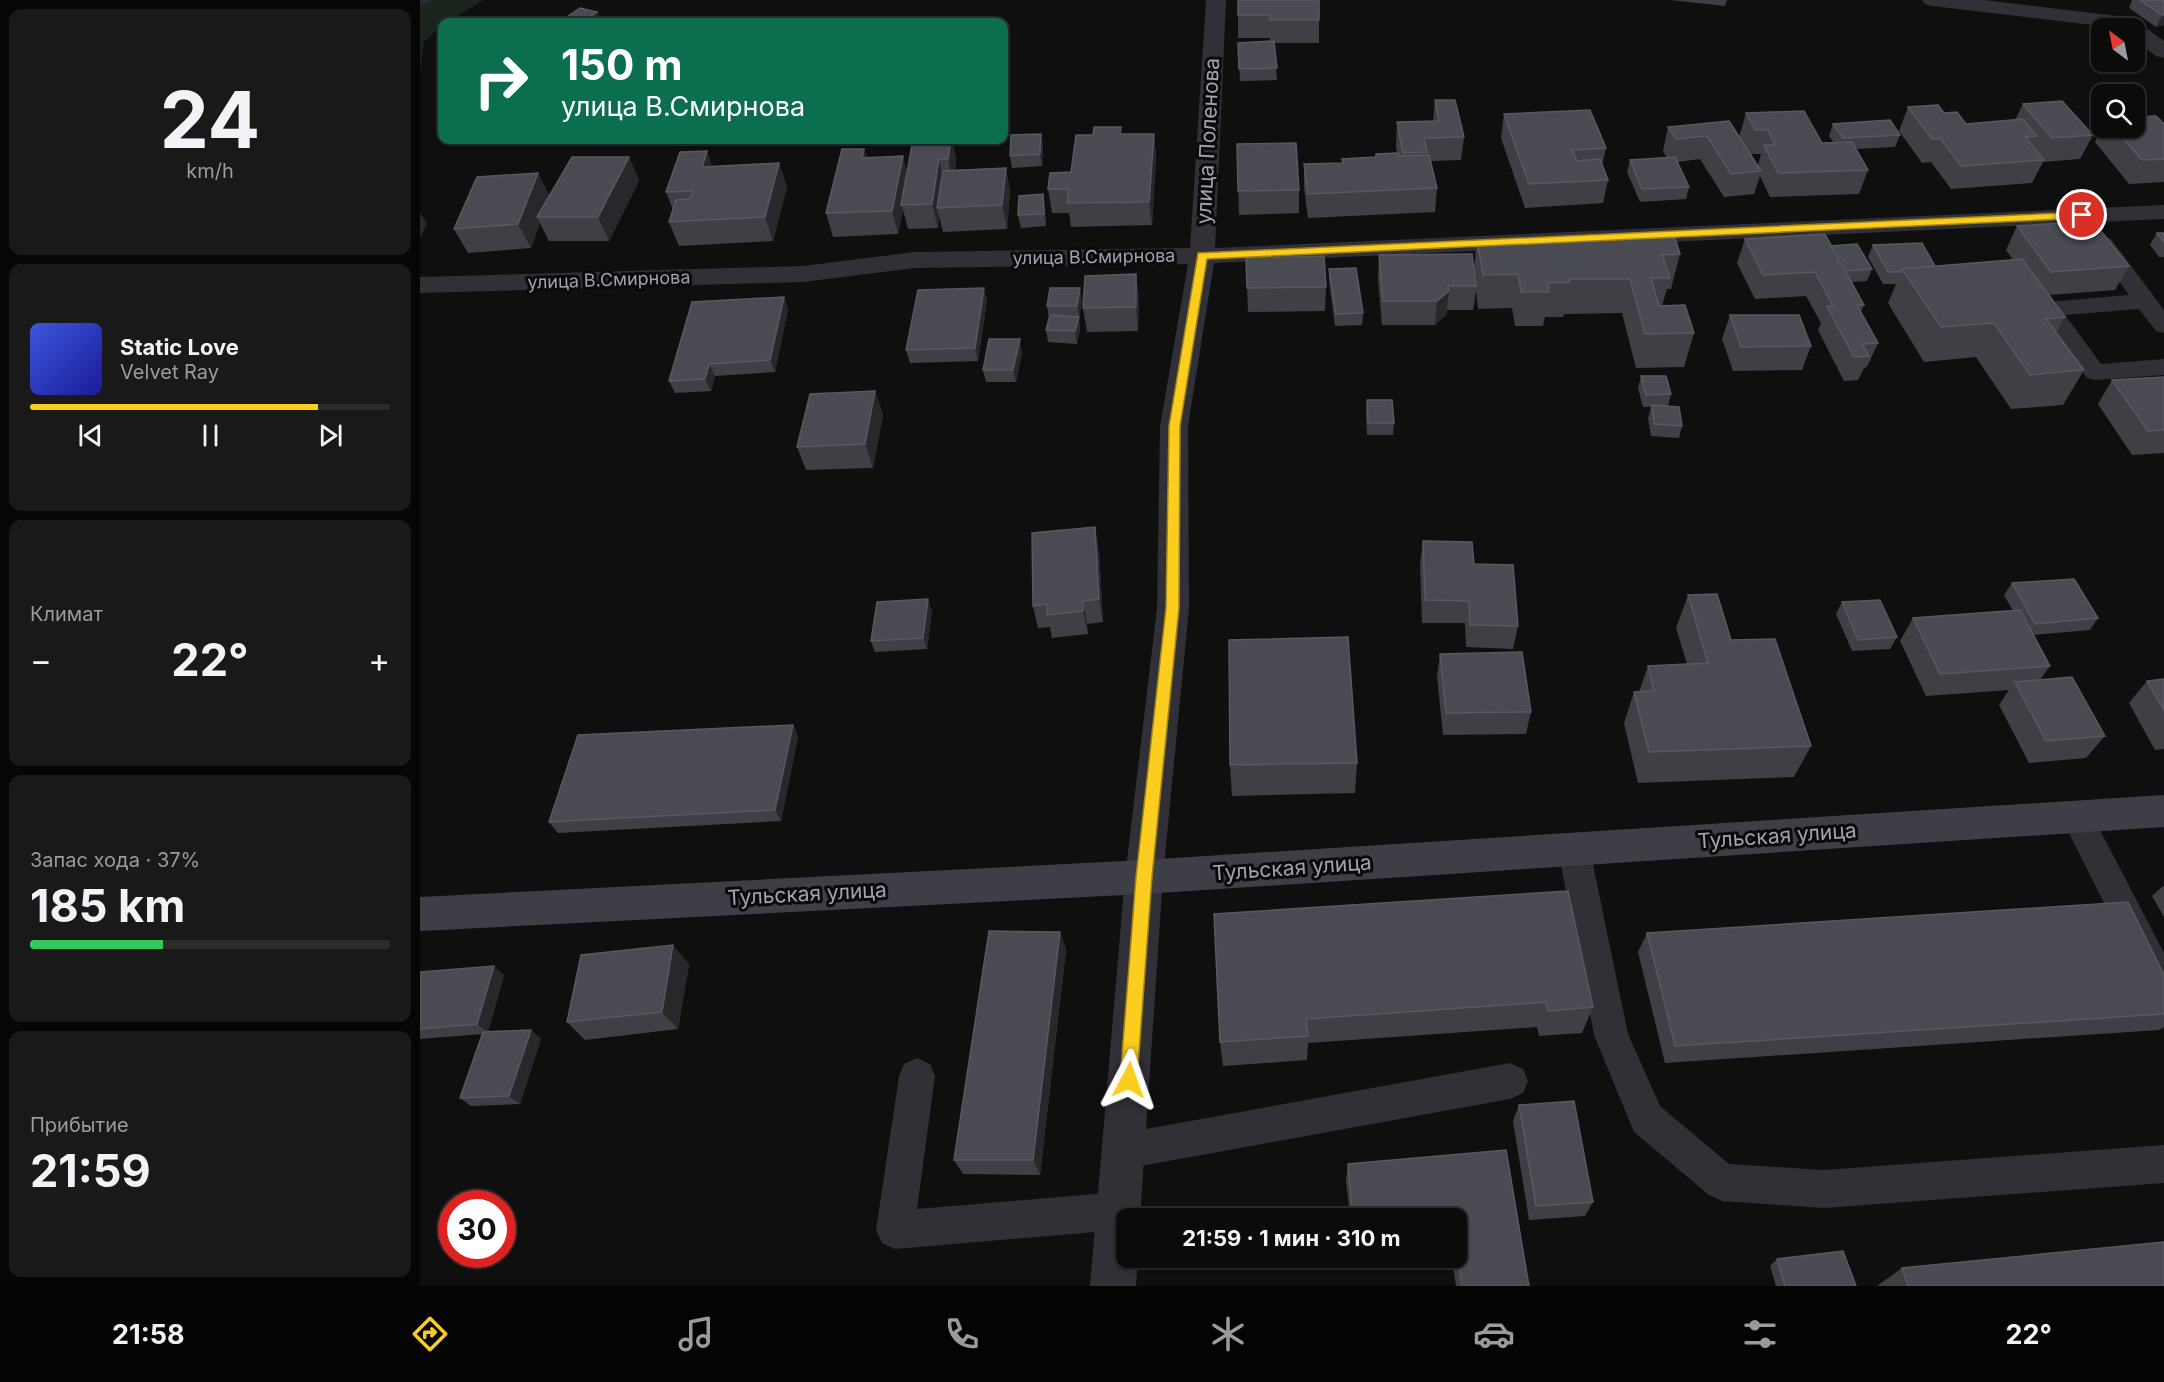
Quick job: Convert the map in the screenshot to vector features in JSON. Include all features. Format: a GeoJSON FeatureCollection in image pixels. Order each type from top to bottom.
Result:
{"type":"FeatureCollection","features":[{"type":"Feature","properties":{"kind":"main road","name":"Тульская улица"},"geometry":{"type":"LineString","coordinates":[[420,914],[1144,877],[2164,811]]}},
{"type":"Feature","properties":{"kind":"street","name":"улица Поленова"},"geometry":{"type":"LineString","coordinates":[[1119,1208],[1144,877],[1173,608],[1174,426],[1202,256],[1216,0]]}},
{"type":"Feature","properties":{"kind":"street"},"geometry":{"type":"LineString","coordinates":[[1932,0],[2091,22]]}},
{"type":"Feature","properties":{"kind":"street"},"geometry":{"type":"LineString","coordinates":[[2094,0],[2119,18]]}},
{"type":"Feature","properties":{"kind":"street"},"geometry":{"type":"LineString","coordinates":[[2145,37],[2164,51]]}},
{"type":"Feature","properties":{"kind":"street","name":"улица В.Смирнова"},"geometry":{"type":"LineString","coordinates":[[420,285],[803,274],[915,260],[1202,256],[2164,212]]}},
{"type":"Feature","properties":{"kind":"street","name":"улица Поленова"},"geometry":{"type":"LineString","coordinates":[[1113,1286],[1116,1248]]}},
{"type":"Feature","properties":{"kind":"lane"},"geometry":{"type":"LineString","coordinates":[[2082,215],[2164,326]]}},
{"type":"Feature","properties":{"kind":"lane"},"geometry":{"type":"LineString","coordinates":[[2146,301],[2048,309],[2095,372],[2164,367]]}},
{"type":"Feature","properties":{"kind":"lane"},"geometry":{"type":"LineString","coordinates":[[2077,817],[2164,988]]}},
{"type":"Feature","properties":{"kind":"lane"},"geometry":{"type":"LineString","coordinates":[[1574,850],[1611,1035],[1647,1119],[1722,1182],[1824,1189],[2164,1164]]}},
{"type":"Feature","properties":{"kind":"lane"},"geometry":{"type":"LineString","coordinates":[[917,1076],[895,1230],[1116,1211]]}},
{"type":"Feature","properties":{"kind":"lane"},"geometry":{"type":"LineString","coordinates":[[1124,1151],[1510,1081]]}},
{"type":"Feature","properties":{"kind":"shaded area"},"geometry":{"type":"Polygon","coordinates":[[[420,0],[484,0],[454,18],[438,18],[438,29],[424,42],[420,70],[420,0]]]}},
{"type":"Feature","properties":{"kind":"building"},"geometry":{"type":"Polygon","coordinates":[[[1238,0],[1319,0],[1319,20],[1270,20],[1270,15],[1238,15],[1238,0]]]}},
{"type":"Feature","properties":{"kind":"building"},"geometry":{"type":"Polygon","coordinates":[[[2140,0],[2164,0],[2164,15],[2162,15],[2140,0]]]}},
{"type":"Feature","properties":{"kind":"building"},"geometry":{"type":"Polygon","coordinates":[[[580,8],[597,12],[588,18],[567,17],[580,8]]]}},
{"type":"Feature","properties":{"kind":"building"},"geometry":{"type":"Polygon","coordinates":[[[1274,41],[1277,68],[1239,69],[1238,43],[1274,41]]]}},
{"type":"Feature","properties":{"kind":"building"},"geometry":{"type":"Polygon","coordinates":[[[1435,100],[1455,100],[1464,137],[1424,138],[1427,152],[1403,153],[1397,122],[1439,121],[1435,100]]]}},
{"type":"Feature","properties":{"kind":"building"},"geometry":{"type":"Polygon","coordinates":[[[2062,101],[2091,135],[2052,138],[2023,104],[2062,101]]]}},
{"type":"Feature","properties":{"kind":"building"},"geometry":{"type":"Polygon","coordinates":[[[1938,105],[1944,113],[1957,112],[1966,124],[2023,119],[2037,136],[2025,137],[2044,160],[1961,166],[1941,139],[1932,139],[1908,107],[1938,105]]]}},
{"type":"Feature","properties":{"kind":"building"},"geometry":{"type":"Polygon","coordinates":[[[1590,110],[1606,148],[1572,150],[1577,161],[1600,159],[1608,180],[1529,184],[1504,114],[1590,110]]]}},
{"type":"Feature","properties":{"kind":"building"},"geometry":{"type":"Polygon","coordinates":[[[1804,111],[1822,143],[1852,142],[1868,170],[1778,173],[1764,145],[1775,145],[1768,130],[1755,130],[1746,113],[1804,111]]]}},
{"type":"Feature","properties":{"kind":"building"},"geometry":{"type":"Polygon","coordinates":[[[2145,116],[2156,116],[2164,124],[2164,159],[2142,160],[2123,138],[2145,138],[2145,116]]]}},
{"type":"Feature","properties":{"kind":"building"},"geometry":{"type":"Polygon","coordinates":[[[1890,120],[1900,135],[1843,138],[1833,124],[1890,120]]]}},
{"type":"Feature","properties":{"kind":"building"},"geometry":{"type":"Polygon","coordinates":[[[1729,121],[1761,171],[1731,174],[1707,136],[1676,139],[1668,127],[1729,121]]]}},
{"type":"Feature","properties":{"kind":"building"},"geometry":{"type":"Polygon","coordinates":[[[1094,127],[1121,127],[1120,134],[1154,134],[1149,202],[1067,203],[1069,189],[1048,189],[1050,173],[1071,172],[1076,135],[1093,135],[1094,127]]]}},
{"type":"Feature","properties":{"kind":"building"},"geometry":{"type":"Polygon","coordinates":[[[1041,134],[1040,154],[1010,156],[1011,135],[1041,134]]]}},
{"type":"Feature","properties":{"kind":"building"},"geometry":{"type":"Polygon","coordinates":[[[1296,143],[1299,190],[1238,191],[1237,144],[1296,143]]]}},
{"type":"Feature","properties":{"kind":"building"},"geometry":{"type":"Polygon","coordinates":[[[950,144],[948,159],[939,159],[932,204],[901,205],[912,145],[950,144]]]}},
{"type":"Feature","properties":{"kind":"building"},"geometry":{"type":"Polygon","coordinates":[[[842,149],[864,149],[862,158],[903,156],[892,211],[826,213],[842,149]]]}},
{"type":"Feature","properties":{"kind":"building"},"geometry":{"type":"Polygon","coordinates":[[[707,151],[702,167],[779,163],[765,217],[669,222],[676,200],[690,199],[693,191],[666,192],[680,152],[707,151]]]}},
{"type":"Feature","properties":{"kind":"building"},"geometry":{"type":"Polygon","coordinates":[[[1398,153],[1399,156],[1429,155],[1437,188],[1308,194],[1304,164],[1343,163],[1342,159],[1398,153]]]}},
{"type":"Feature","properties":{"kind":"building"},"geometry":{"type":"Polygon","coordinates":[[[572,157],[629,157],[598,217],[537,217],[572,157]]]}},
{"type":"Feature","properties":{"kind":"building"},"geometry":{"type":"Polygon","coordinates":[[[1675,157],[1689,187],[1642,189],[1630,160],[1675,157]]]}},
{"type":"Feature","properties":{"kind":"building"},"geometry":{"type":"Polygon","coordinates":[[[1006,168],[1002,205],[937,208],[943,171],[1006,168]]]}},
{"type":"Feature","properties":{"kind":"building"},"geometry":{"type":"Polygon","coordinates":[[[538,173],[518,224],[454,229],[477,177],[538,173]]]}},
{"type":"Feature","properties":{"kind":"building"},"geometry":{"type":"Polygon","coordinates":[[[1043,194],[1044,214],[1018,215],[1019,196],[1043,194]]]}},
{"type":"Feature","properties":{"kind":"building"},"geometry":{"type":"Polygon","coordinates":[[[2093,221],[2129,266],[2051,272],[2017,226],[2093,221]]]}},
{"type":"Feature","properties":{"kind":"building"},"geometry":{"type":"Polygon","coordinates":[[[2157,233],[2164,233],[2164,242],[2157,233]]]}},
{"type":"Feature","properties":{"kind":"building"},"geometry":{"type":"Polygon","coordinates":[[[1825,234],[1864,305],[1857,305],[1878,343],[1862,344],[1869,356],[1854,357],[1827,306],[1833,306],[1815,272],[1763,275],[1745,239],[1825,234]]]}},
{"type":"Feature","properties":{"kind":"building"},"geometry":{"type":"Polygon","coordinates":[[[1675,238],[1680,254],[1662,255],[1670,278],[1651,278],[1659,306],[1685,305],[1694,333],[1645,334],[1630,279],[1569,279],[1570,282],[1548,283],[1549,292],[1521,292],[1518,274],[1483,275],[1477,240],[1675,238]]]}},
{"type":"Feature","properties":{"kind":"building"},"geometry":{"type":"Polygon","coordinates":[[[1922,243],[1935,266],[1902,269],[1901,272],[1888,272],[1873,245],[1922,243]]]}},
{"type":"Feature","properties":{"kind":"building"},"geometry":{"type":"Polygon","coordinates":[[[1857,244],[1872,269],[1845,271],[1831,246],[1857,244]]]}},
{"type":"Feature","properties":{"kind":"building"},"geometry":{"type":"Polygon","coordinates":[[[1472,254],[1476,286],[1448,286],[1449,291],[1437,301],[1383,301],[1379,255],[1472,254]]]}},
{"type":"Feature","properties":{"kind":"building"},"geometry":{"type":"Polygon","coordinates":[[[1324,256],[1326,287],[1247,288],[1246,258],[1324,256]]]}},
{"type":"Feature","properties":{"kind":"building"},"geometry":{"type":"Polygon","coordinates":[[[2022,259],[2065,317],[2046,319],[2084,370],[2030,375],[1994,323],[1941,327],[1902,269],[2022,259]]]}},
{"type":"Feature","properties":{"kind":"building"},"geometry":{"type":"Polygon","coordinates":[[[1356,268],[1363,313],[1336,314],[1329,269],[1356,268]]]}},
{"type":"Feature","properties":{"kind":"building"},"geometry":{"type":"Polygon","coordinates":[[[1136,274],[1136,307],[1083,308],[1085,276],[1136,274]]]}},
{"type":"Feature","properties":{"kind":"building"},"geometry":{"type":"Polygon","coordinates":[[[984,288],[975,348],[906,350],[918,290],[984,288]]]}},
{"type":"Feature","properties":{"kind":"building"},"geometry":{"type":"Polygon","coordinates":[[[1050,288],[1080,288],[1077,306],[1047,306],[1050,288]]]}},
{"type":"Feature","properties":{"kind":"building"},"geometry":{"type":"Polygon","coordinates":[[[784,297],[770,360],[709,364],[705,379],[669,381],[692,302],[784,297]]]}},
{"type":"Feature","properties":{"kind":"building"},"geometry":{"type":"Polygon","coordinates":[[[1050,315],[1079,317],[1075,331],[1046,330],[1050,315]]]}},
{"type":"Feature","properties":{"kind":"building"},"geometry":{"type":"Polygon","coordinates":[[[1730,315],[1799,315],[1811,346],[1741,347],[1730,315]]]}},
{"type":"Feature","properties":{"kind":"building"},"geometry":{"type":"Polygon","coordinates":[[[989,339],[1020,339],[1013,370],[983,370],[989,339]]]}},
{"type":"Feature","properties":{"kind":"building"},"geometry":{"type":"Polygon","coordinates":[[[1641,376],[1666,376],[1671,394],[1646,395],[1641,376]]]}},
{"type":"Feature","properties":{"kind":"building"},"geometry":{"type":"Polygon","coordinates":[[[2164,377],[2164,430],[2148,431],[2112,380],[2164,377]]]}},
{"type":"Feature","properties":{"kind":"building"},"geometry":{"type":"Polygon","coordinates":[[[875,391],[865,444],[797,447],[810,394],[875,391]]]}},
{"type":"Feature","properties":{"kind":"building"},"geometry":{"type":"Polygon","coordinates":[[[1367,400],[1392,400],[1394,423],[1368,423],[1367,400]]]}},
{"type":"Feature","properties":{"kind":"building"},"geometry":{"type":"Polygon","coordinates":[[[1652,405],[1679,407],[1682,426],[1654,424],[1652,405]]]}},
{"type":"Feature","properties":{"kind":"building"},"geometry":{"type":"Polygon","coordinates":[[[1095,527],[1099,599],[1083,601],[1083,611],[1047,615],[1047,604],[1033,606],[1032,533],[1095,527]]]}},
{"type":"Feature","properties":{"kind":"building"},"geometry":{"type":"Polygon","coordinates":[[[1423,541],[1472,542],[1474,564],[1513,565],[1518,626],[1470,625],[1469,601],[1425,600],[1423,541]]]}},
{"type":"Feature","properties":{"kind":"building"},"geometry":{"type":"Polygon","coordinates":[[[2074,579],[2098,618],[2035,624],[2012,583],[2074,579]]]}},
{"type":"Feature","properties":{"kind":"building"},"geometry":{"type":"Polygon","coordinates":[[[1717,594],[1731,640],[1775,639],[1811,746],[1649,752],[1634,692],[1654,691],[1648,666],[1708,663],[1688,595],[1717,594]]]}},
{"type":"Feature","properties":{"kind":"building"},"geometry":{"type":"Polygon","coordinates":[[[928,599],[923,638],[871,641],[877,602],[928,599]]]}},
{"type":"Feature","properties":{"kind":"building"},"geometry":{"type":"Polygon","coordinates":[[[1880,600],[1897,637],[1858,640],[1842,602],[1880,600]]]}},
{"type":"Feature","properties":{"kind":"building"},"geometry":{"type":"Polygon","coordinates":[[[2020,610],[2050,666],[1940,674],[1913,618],[2020,610]]]}},
{"type":"Feature","properties":{"kind":"building"},"geometry":{"type":"Polygon","coordinates":[[[1348,637],[1357,763],[1230,765],[1229,640],[1348,637]]]}},
{"type":"Feature","properties":{"kind":"building"},"geometry":{"type":"Polygon","coordinates":[[[1522,652],[1531,712],[1446,713],[1440,654],[1522,652]]]}},
{"type":"Feature","properties":{"kind":"building"},"geometry":{"type":"Polygon","coordinates":[[[2072,677],[2105,736],[2046,741],[2015,682],[2072,677]]]}},
{"type":"Feature","properties":{"kind":"building"},"geometry":{"type":"Polygon","coordinates":[[[2164,679],[2164,710],[2147,681],[2164,679]]]}},
{"type":"Feature","properties":{"kind":"building"},"geometry":{"type":"Polygon","coordinates":[[[793,725],[775,810],[549,822],[578,735],[793,725]]]}},
{"type":"Feature","properties":{"kind":"building"},"geometry":{"type":"Polygon","coordinates":[[[1568,891],[1593,1007],[1548,1011],[1546,1002],[1306,1019],[1308,1036],[1220,1042],[1214,914],[1568,891]]]}},
{"type":"Feature","properties":{"kind":"building"},"geometry":{"type":"Polygon","coordinates":[[[2128,902],[2164,975],[2164,1014],[1675,1046],[1647,933],[2128,902]]]}},
{"type":"Feature","properties":{"kind":"building"},"geometry":{"type":"Polygon","coordinates":[[[989,931],[1060,932],[1033,1160],[954,1160],[989,931]]]}},
{"type":"Feature","properties":{"kind":"building"},"geometry":{"type":"Polygon","coordinates":[[[673,945],[662,1012],[567,1022],[581,955],[673,945]]]}},
{"type":"Feature","properties":{"kind":"building"},"geometry":{"type":"Polygon","coordinates":[[[494,966],[477,1024],[420,1029],[420,972],[494,966]]]}},
{"type":"Feature","properties":{"kind":"building"},"geometry":{"type":"Polygon","coordinates":[[[531,1030],[509,1096],[460,1098],[483,1032],[531,1030]]]}},
{"type":"Feature","properties":{"kind":"building"},"geometry":{"type":"Polygon","coordinates":[[[1574,1101],[1593,1202],[1536,1206],[1519,1105],[1574,1101]]]}},
{"type":"Feature","properties":{"kind":"building"},"geometry":{"type":"Polygon","coordinates":[[[1506,1150],[1529,1286],[1462,1286],[1459,1268],[1467,1268],[1467,1208],[1352,1208],[1348,1164],[1506,1150]]]}},
{"type":"Feature","properties":{"kind":"building"},"geometry":{"type":"Polygon","coordinates":[[[2164,1242],[2164,1286],[1908,1286],[1902,1268],[2164,1242]]]}},
{"type":"Feature","properties":{"kind":"building"},"geometry":{"type":"Polygon","coordinates":[[[1843,1251],[1856,1286],[1785,1286],[1777,1259],[1843,1251]]]}},
{"type":"Feature","properties":{"kind":"waterway"},"geometry":{"type":"LineString","coordinates":[[420,3],[430,0]]}},
{"type":"Feature","properties":{"kind":"route"},"geometry":{"type":"LineString","coordinates":[[1129,1080],[1144,877],[1173,608],[1174,426],[1202,256],[2082,215]]}}]}
